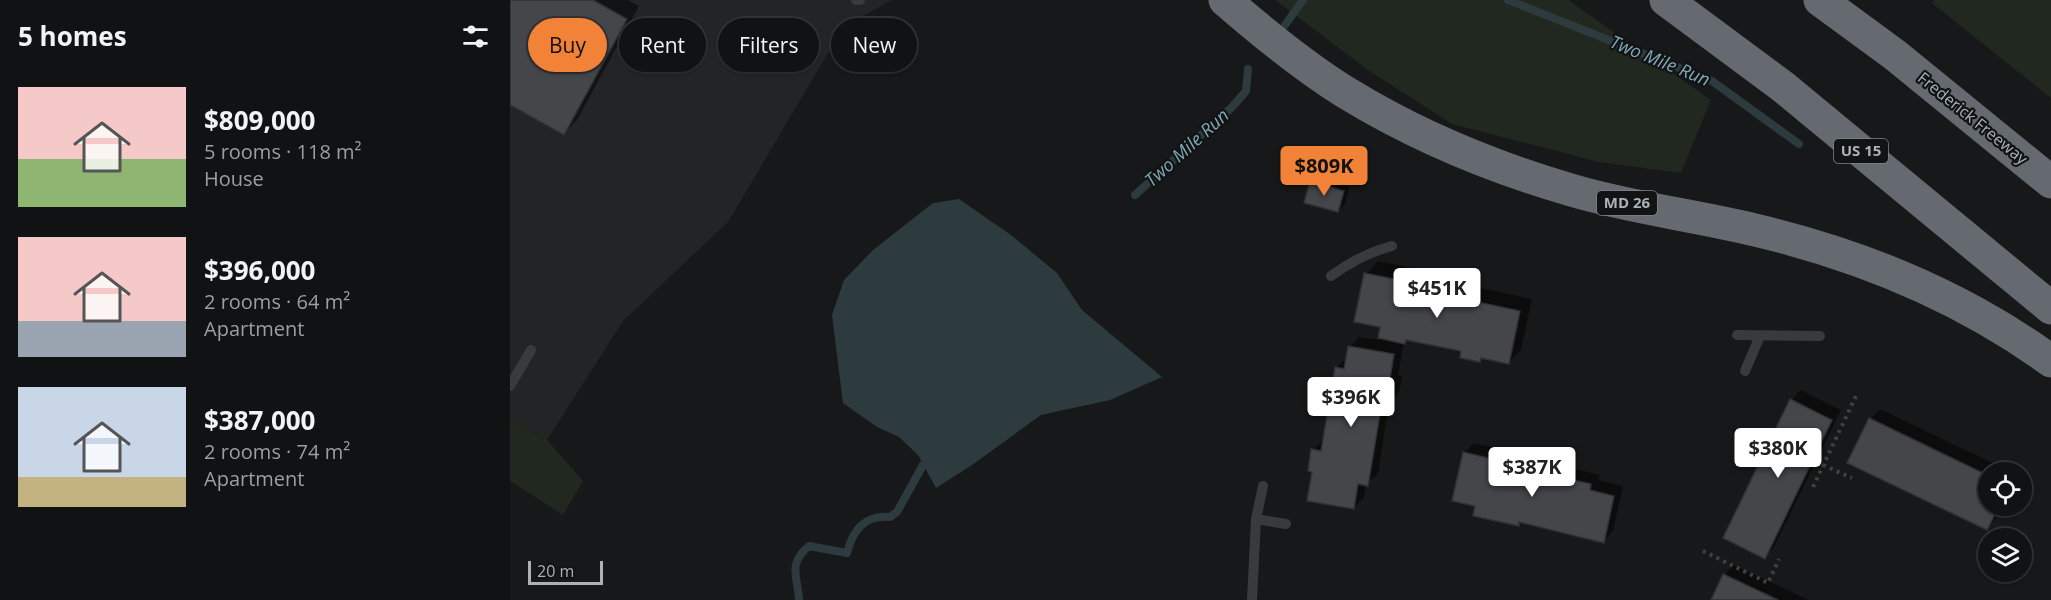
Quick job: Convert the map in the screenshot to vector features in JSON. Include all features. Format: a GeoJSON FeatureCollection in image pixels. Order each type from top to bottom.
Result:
{"type":"FeatureCollection","features":[{"type":"Feature","properties":{"kind":"highway","name":"MD 26"},"geometry":{"type":"LineString","coordinates":[[1225,0],[1300,62],[1345,92],[1391,118],[1469,155],[1573,191],[1755,230],[1870,264],[1924,286],[1979,315],[2051,361]]}},
{"type":"Feature","properties":{"kind":"highway","name":"US 15"},"geometry":{"type":"LineString","coordinates":[[1666,0],[1782,86],[2051,308]]}},
{"type":"Feature","properties":{"kind":"highway"},"geometry":{"type":"LineString","coordinates":[[1820,0],[1895,55]]}},
{"type":"Feature","properties":{"kind":"highway"},"geometry":{"type":"LineString","coordinates":[[1845,0],[1895,55]]}},
{"type":"Feature","properties":{"kind":"highway","name":"Frederick Freeway"},"geometry":{"type":"LineString","coordinates":[[1895,55],[2051,182]]}},
{"type":"Feature","properties":{"kind":"lane"},"geometry":{"type":"LineString","coordinates":[[1331,276],[1349,263],[1392,246]]}},
{"type":"Feature","properties":{"kind":"lane"},"geometry":{"type":"LineString","coordinates":[[1737,335],[1820,336]]}},
{"type":"Feature","properties":{"kind":"lane"},"geometry":{"type":"LineString","coordinates":[[1745,371],[1760,336]]}},
{"type":"Feature","properties":{"kind":"lane"},"geometry":{"type":"LineString","coordinates":[[510,386],[531,350]]}},
{"type":"Feature","properties":{"kind":"lane"},"geometry":{"type":"LineString","coordinates":[[1252,600],[1256,519],[1263,486]]}},
{"type":"Feature","properties":{"kind":"lane"},"geometry":{"type":"LineString","coordinates":[[1256,519],[1286,524]]}},
{"type":"Feature","properties":{"kind":"path"},"geometry":{"type":"LineString","coordinates":[[1813,487],[1856,396]]}},
{"type":"Feature","properties":{"kind":"path"},"geometry":{"type":"LineString","coordinates":[[1823,465],[1852,478]]}},
{"type":"Feature","properties":{"kind":"path"},"geometry":{"type":"LineString","coordinates":[[1703,551],[1768,583],[1779,559]]}},
{"type":"Feature","properties":{"kind":"shaded area"},"geometry":{"type":"Polygon","coordinates":[[[510,0],[892,0],[859,18],[831,18],[831,48],[819,68],[819,18],[718,18],[718,72],[817,72],[728,222],[623,321],[547,440],[510,419],[510,0]]]}},
{"type":"Feature","properties":{"kind":"shaded area"},"geometry":{"type":"Polygon","coordinates":[[[1275,0],[1568,0],[1711,100],[1681,173],[1599,162],[1452,124],[1368,70],[1275,0]]]}},
{"type":"Feature","properties":{"kind":"shaded area"},"geometry":{"type":"Polygon","coordinates":[[[1934,0],[2051,0],[2051,98],[1932,3],[1934,0]]]}},
{"type":"Feature","properties":{"kind":"shaded area"},"geometry":{"type":"Polygon","coordinates":[[[959,199],[1011,235],[1057,273],[1082,310],[1162,377],[1110,400],[1041,415],[936,488],[918,455],[899,437],[877,427],[843,403],[832,315],[844,280],[873,250],[933,203],[959,199]]]}},
{"type":"Feature","properties":{"kind":"shaded area"},"geometry":{"type":"Polygon","coordinates":[[[510,419],[547,440],[583,481],[563,515],[510,481],[510,419]]]}},
{"type":"Feature","properties":{"kind":"building"},"geometry":{"type":"Polygon","coordinates":[[[510,0],[593,0],[625,18],[619,18],[619,34],[607,56],[607,18],[528,18],[528,72],[598,72],[564,135],[510,105],[510,0]]]}},
{"type":"Feature","properties":{"kind":"building"},"geometry":{"type":"Polygon","coordinates":[[[1310,181],[1344,191],[1338,212],[1304,203],[1310,181]]]}},
{"type":"Feature","properties":{"kind":"building"},"geometry":{"type":"Polygon","coordinates":[[[1364,273],[1414,283],[1412,288],[1520,311],[1509,364],[1481,358],[1480,362],[1460,358],[1461,351],[1406,340],[1405,344],[1378,338],[1380,327],[1354,322],[1364,273]]]}},
{"type":"Feature","properties":{"kind":"building"},"geometry":{"type":"Polygon","coordinates":[[[1348,346],[1394,354],[1389,385],[1393,385],[1390,403],[1382,402],[1368,486],[1358,484],[1354,509],[1307,501],[1312,472],[1308,471],[1311,449],[1321,451],[1335,367],[1344,369],[1348,346]]]}},
{"type":"Feature","properties":{"kind":"building"},"geometry":{"type":"Polygon","coordinates":[[[1790,399],[1832,420],[1765,559],[1723,538],[1790,399]]]}},
{"type":"Feature","properties":{"kind":"building"},"geometry":{"type":"Polygon","coordinates":[[[1869,418],[1978,471],[1978,516],[1994,516],[1988,528],[1983,528],[1847,463],[1869,418]]]}},
{"type":"Feature","properties":{"kind":"building"},"geometry":{"type":"Polygon","coordinates":[[[1463,452],[1591,484],[1590,490],[1614,496],[1604,543],[1519,522],[1519,526],[1473,516],[1475,506],[1452,501],[1463,452]]]}},
{"type":"Feature","properties":{"kind":"building"},"geometry":{"type":"Polygon","coordinates":[[[1723,574],[1778,600],[1711,600],[1723,574]]]}},
{"type":"Feature","properties":{"kind":"waterway","name":"Two Mile Run"},"geometry":{"type":"LineString","coordinates":[[1285,25],[1303,0]]}},
{"type":"Feature","properties":{"kind":"waterway","name":"Two Mile Run"},"geometry":{"type":"LineString","coordinates":[[1508,0],[1712,81],[1799,144]]}},
{"type":"Feature","properties":{"kind":"waterway","name":"Two Mile Run"},"geometry":{"type":"LineString","coordinates":[[1135,195],[1232,107],[1246,91],[1248,69]]}},
{"type":"Feature","properties":{"kind":"waterway"},"geometry":{"type":"LineString","coordinates":[[799,600],[795,571],[802,553],[809,546],[847,553],[861,525],[874,518],[890,517],[897,512],[923,465]]}}]}
